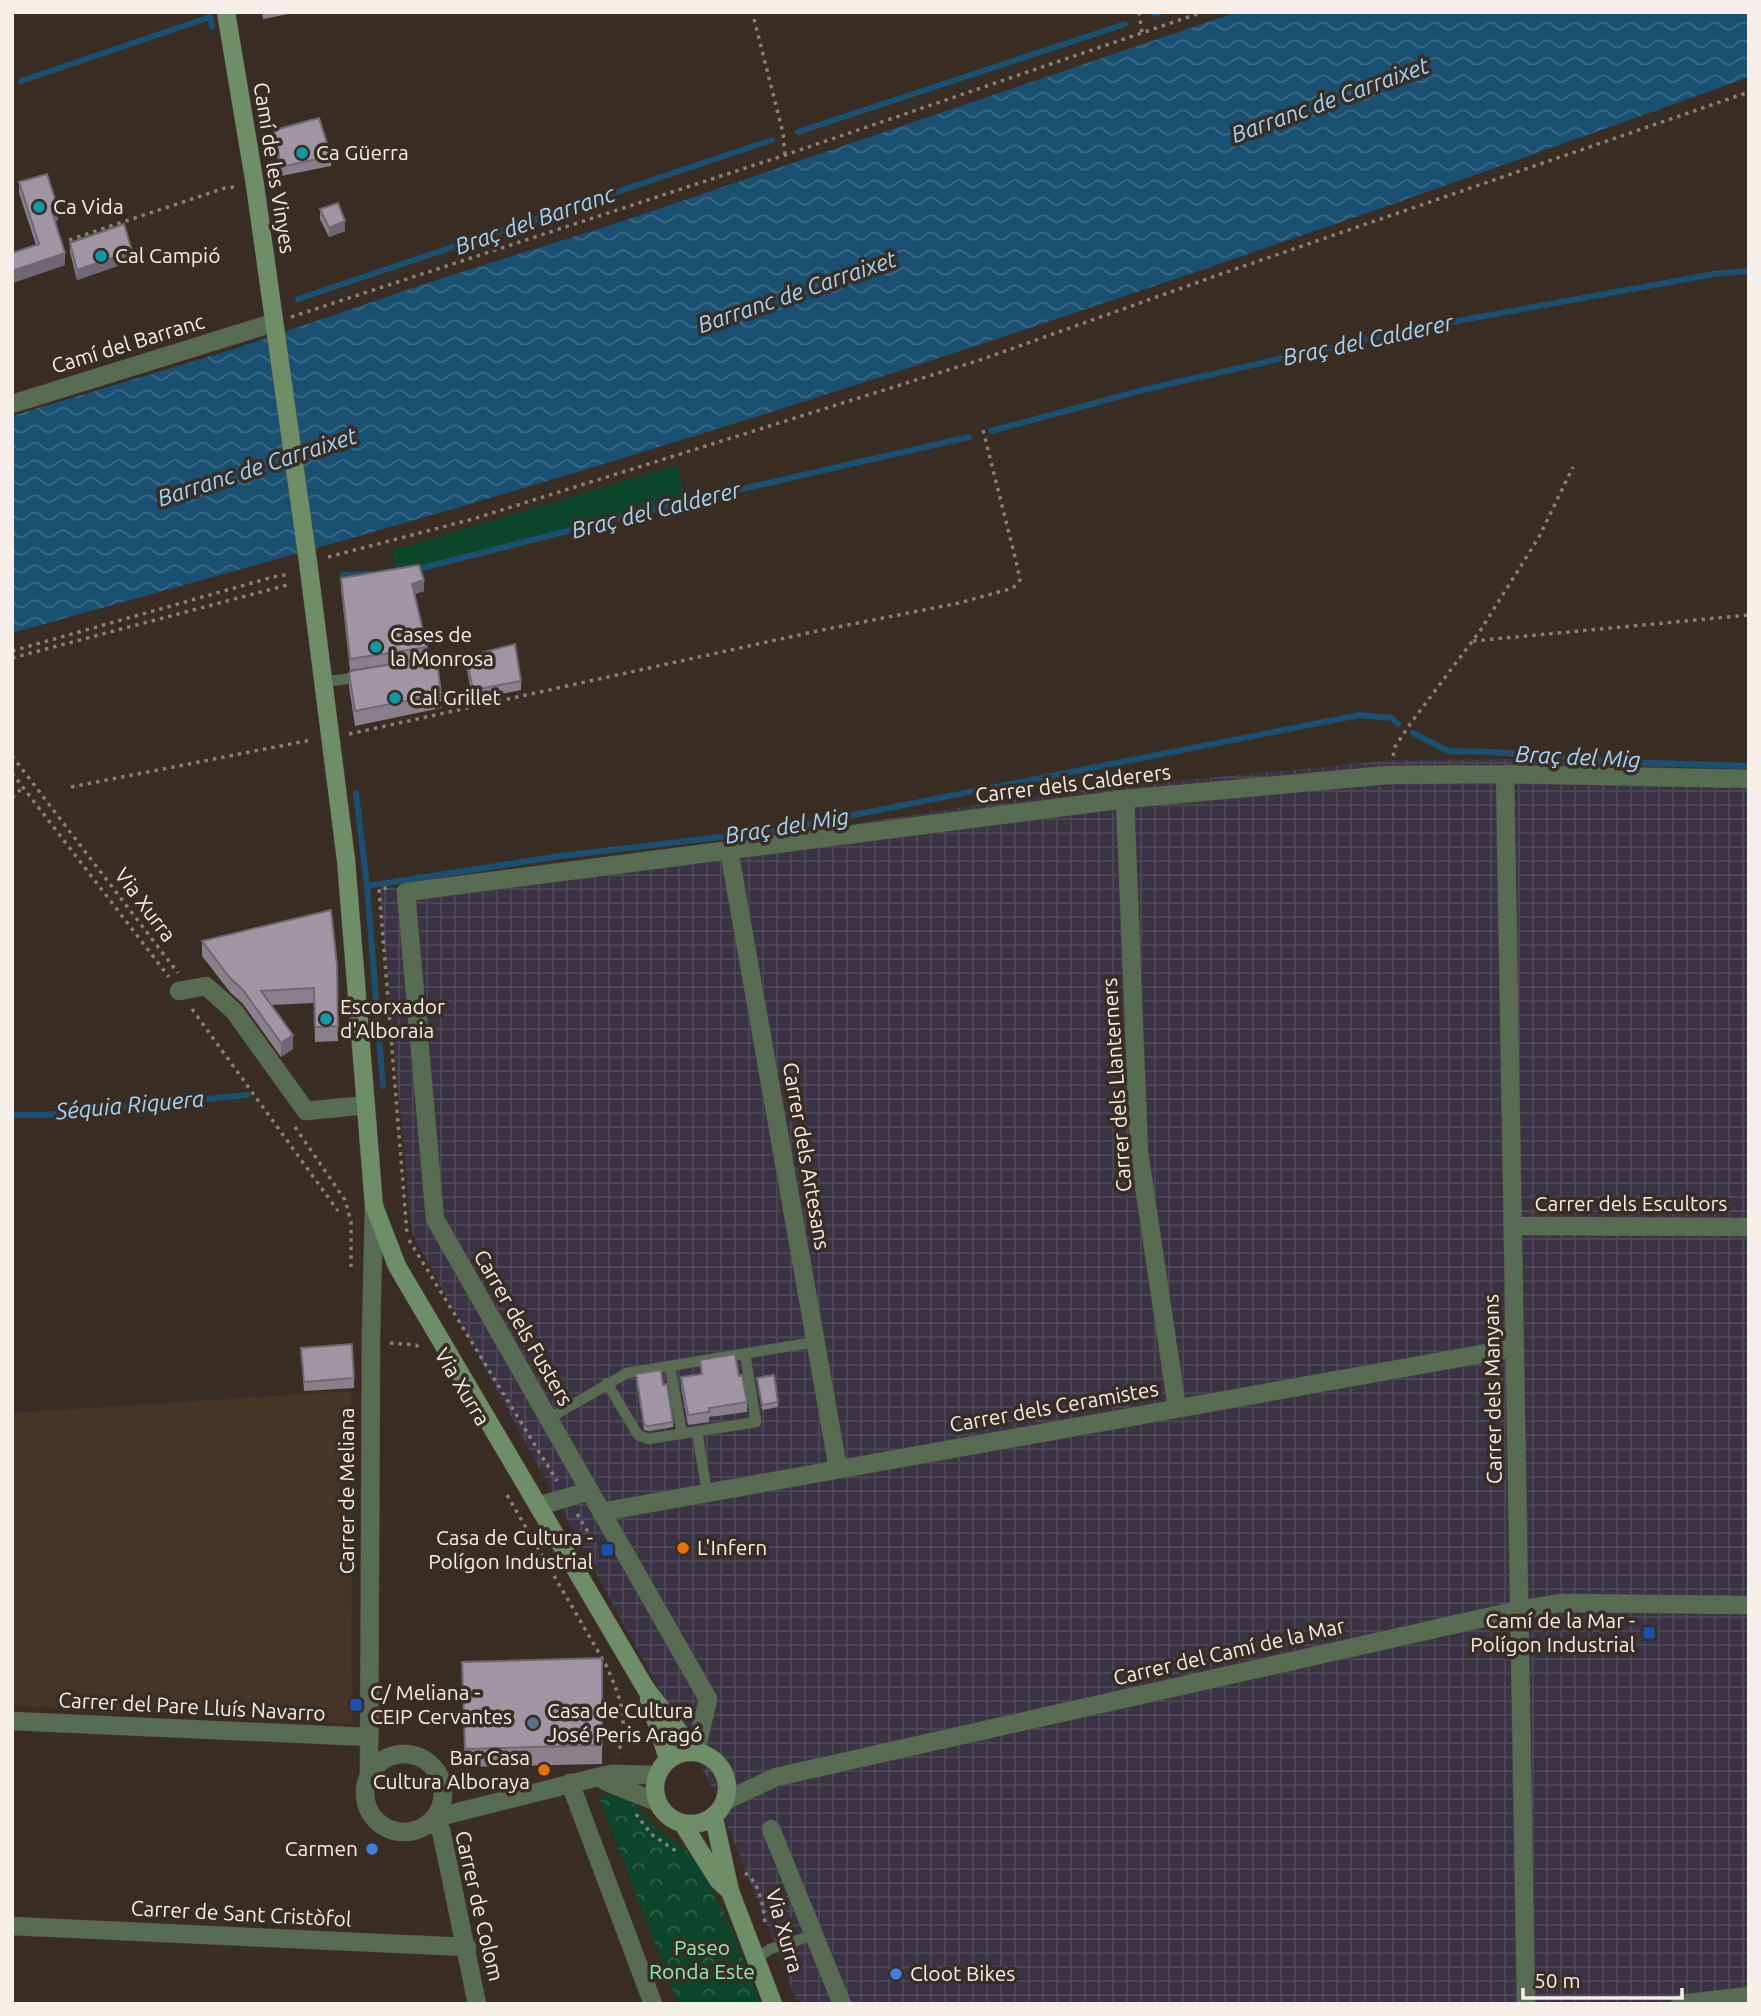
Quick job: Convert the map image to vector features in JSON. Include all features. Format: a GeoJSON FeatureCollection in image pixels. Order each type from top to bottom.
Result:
{"type":"FeatureCollection","features":[{"type":"Feature","properties":{"kind":"main road","name":"Camí de les Vinyes"},"geometry":{"type":"LineString","coordinates":[[226,12],[255,185],[269,327],[302,560],[331,738],[346,860],[374,1206],[397,1266],[646,1689]]}},
{"type":"Feature","properties":{"kind":"main road"},"geometry":{"type":"LineString","coordinates":[[646,1689],[695,1751]]}},
{"type":"Feature","properties":{"kind":"main road"},"geometry":{"type":"LineString","coordinates":[[646,1689],[668,1759]]}},
{"type":"Feature","properties":{"kind":"main road"},"geometry":{"type":"LineString","coordinates":[[695,1751],[715,1759],[728,1779],[727,1800],[714,1818],[700,1824],[683,1824],[667,1816],[657,1802],[654,1788],[657,1775],[668,1759],[680,1753],[695,1751]]}},
{"type":"Feature","properties":{"kind":"main road"},"geometry":{"type":"LineString","coordinates":[[714,1818],[729,1884],[763,1954],[773,2004]]}},
{"type":"Feature","properties":{"kind":"main road"},"geometry":{"type":"LineString","coordinates":[[683,1824],[718,1880],[729,1884]]}},
{"type":"Feature","properties":{"kind":"street","name":"Camí del Barranc"},"geometry":{"type":"LineString","coordinates":[[12,404],[269,327]]}},
{"type":"Feature","properties":{"kind":"street","name":"Carrer dels Calderers"},"geometry":{"type":"LineString","coordinates":[[399,890],[1125,799],[1388,775],[1505,774],[1749,779]]}},
{"type":"Feature","properties":{"kind":"street","name":"Carrer dels Manyans"},"geometry":{"type":"LineString","coordinates":[[1505,774],[1526,2004]]}},
{"type":"Feature","properties":{"kind":"street","name":"Carrer dels Llanterners"},"geometry":{"type":"LineString","coordinates":[[1125,799],[1139,1152],[1177,1408]]}},
{"type":"Feature","properties":{"kind":"street","name":"Carrer dels Artesans"},"geometry":{"type":"LineString","coordinates":[[729,850],[838,1469]]}},
{"type":"Feature","properties":{"kind":"street","name":"Carrer dels Fusters"},"geometry":{"type":"LineString","coordinates":[[399,890],[435,1219],[708,1699],[695,1751]]}},
{"type":"Feature","properties":{"kind":"street"},"geometry":{"type":"LineString","coordinates":[[185,990],[206,986],[234,1011],[306,1111],[366,1105]]}},
{"type":"Feature","properties":{"kind":"street","name":"Carrer de Meliana"},"geometry":{"type":"LineString","coordinates":[[369,1775],[374,1206]]}},
{"type":"Feature","properties":{"kind":"street","name":"Carrer dels Escultors"},"geometry":{"type":"LineString","coordinates":[[1513,1227],[1749,1227]]}},
{"type":"Feature","properties":{"kind":"street","name":"Carrer dels Ceramistes"},"geometry":{"type":"LineString","coordinates":[[601,1512],[1515,1348]]}},
{"type":"Feature","properties":{"kind":"street"},"geometry":{"type":"LineString","coordinates":[[538,1506],[590,1491]]}},
{"type":"Feature","properties":{"kind":"street","name":"Carrer del Camí de la Mar"},"geometry":{"type":"LineString","coordinates":[[727,1800],[776,1777],[1559,1602],[1749,1605]]}},
{"type":"Feature","properties":{"kind":"street","name":"Carrer del Pare Lluís Navarro"},"geometry":{"type":"LineString","coordinates":[[12,1721],[369,1737]]}},
{"type":"Feature","properties":{"kind":"street"},"geometry":{"type":"LineString","coordinates":[[432,1820],[439,1810],[443,1791],[438,1772],[429,1762],[418,1756],[394,1755],[384,1759],[369,1775],[365,1797],[368,1808],[383,1826],[408,1832],[421,1828],[432,1820],[471,1808],[569,1783],[605,1776],[657,1775]]}},
{"type":"Feature","properties":{"kind":"street"},"geometry":{"type":"LineString","coordinates":[[605,1776],[609,1783],[657,1802]]}},
{"type":"Feature","properties":{"kind":"street"},"geometry":{"type":"LineString","coordinates":[[569,1783],[653,2004]]}},
{"type":"Feature","properties":{"kind":"street"},"geometry":{"type":"LineString","coordinates":[[443,1791],[471,1808]]}},
{"type":"Feature","properties":{"kind":"street","name":"Carrer de Colom"},"geometry":{"type":"LineString","coordinates":[[432,1820],[441,1830],[477,2004]]}},
{"type":"Feature","properties":{"kind":"street"},"geometry":{"type":"LineString","coordinates":[[771,1829],[842,2004]]}},
{"type":"Feature","properties":{"kind":"street","name":"Carrer de Sant Cristòfol"},"geometry":{"type":"LineString","coordinates":[[12,1926],[467,1947]]}},
{"type":"Feature","properties":{"kind":"street"},"geometry":{"type":"LineString","coordinates":[[1680,2004],[1749,1996]]}},
{"type":"Feature","properties":{"kind":"lane"},"geometry":{"type":"LineString","coordinates":[[324,682],[376,675]]}},
{"type":"Feature","properties":{"kind":"lane"},"geometry":{"type":"LineString","coordinates":[[548,1419],[627,1373],[815,1342]]}},
{"type":"Feature","properties":{"kind":"lane"},"geometry":{"type":"LineString","coordinates":[[607,1383],[638,1435],[648,1439],[756,1422],[745,1354]]}},
{"type":"Feature","properties":{"kind":"lane"},"geometry":{"type":"LineString","coordinates":[[670,1366],[682,1434]]}},
{"type":"Feature","properties":{"kind":"lane"},"geometry":{"type":"LineString","coordinates":[[697,1431],[707,1493]]}},
{"type":"Feature","properties":{"kind":"lane"},"geometry":{"type":"LineString","coordinates":[[763,1954],[814,1935]]}},
{"type":"Feature","properties":{"kind":"path"},"geometry":{"type":"LineString","coordinates":[[1139,12],[1142,33]]}},
{"type":"Feature","properties":{"kind":"path"},"geometry":{"type":"LineString","coordinates":[[269,327],[1203,12]]}},
{"type":"Feature","properties":{"kind":"path"},"geometry":{"type":"LineString","coordinates":[[754,19],[783,134],[785,155]]}},
{"type":"Feature","properties":{"kind":"path"},"geometry":{"type":"LineString","coordinates":[[12,651],[273,577],[292,574],[302,560],[473,519],[984,359],[1221,274],[1749,92]]}},
{"type":"Feature","properties":{"kind":"path"},"geometry":{"type":"LineString","coordinates":[[69,240],[225,188],[255,185]]}},
{"type":"Feature","properties":{"kind":"path"},"geometry":{"type":"LineString","coordinates":[[71,787],[276,746],[331,738],[817,631],[959,603],[1013,588],[1020,580],[982,426]]}},
{"type":"Feature","properties":{"kind":"path"},"geometry":{"type":"LineString","coordinates":[[1388,775],[1395,747],[1473,641],[1539,537],[1573,467]]}},
{"type":"Feature","properties":{"kind":"path"},"geometry":{"type":"LineString","coordinates":[[12,658],[294,583],[292,574]]}},
{"type":"Feature","properties":{"kind":"path"},"geometry":{"type":"LineString","coordinates":[[1473,641],[1749,615]]}},
{"type":"Feature","properties":{"kind":"path","name":"Via Xurra"},"geometry":{"type":"LineString","coordinates":[[12,756],[185,990]]}},
{"type":"Feature","properties":{"kind":"path"},"geometry":{"type":"LineString","coordinates":[[12,798],[23,787]]}},
{"type":"Feature","properties":{"kind":"path"},"geometry":{"type":"LineString","coordinates":[[399,890],[379,889],[407,1236],[594,1541]]}},
{"type":"Feature","properties":{"kind":"path"},"geometry":{"type":"LineString","coordinates":[[290,1119],[345,1200],[351,1222],[351,1271]]}},
{"type":"Feature","properties":{"kind":"path","name":"Via Xurra"},"geometry":{"type":"LineString","coordinates":[[371,1335],[389,1343],[416,1345],[424,1353]]}},
{"type":"Feature","properties":{"kind":"path"},"geometry":{"type":"LineString","coordinates":[[507,1495],[606,1665],[624,1713],[624,1731],[605,1776]]}},
{"type":"Feature","properties":{"kind":"path"},"geometry":{"type":"LineString","coordinates":[[583,1626],[601,1613]]}},
{"type":"Feature","properties":{"kind":"path"},"geometry":{"type":"LineString","coordinates":[[634,1811],[651,1834],[683,1854]]}},
{"type":"Feature","properties":{"kind":"path","name":"Via Xurra"},"geometry":{"type":"LineString","coordinates":[[729,1884],[741,1873],[747,1873],[751,1877],[765,1912],[763,1954]]}},
{"type":"Feature","properties":{"kind":"shaded area"},"geometry":{"type":"Polygon","coordinates":[[[1514,759],[1749,768],[1749,2002],[798,2004],[713,1789],[412,1233],[379,889],[729,843],[1054,793],[1392,760],[1514,759]]]}},
{"type":"Feature","properties":{"kind":"shaded area"},"geometry":{"type":"Polygon","coordinates":[[[351,1391],[352,1724],[12,1705],[12,1413],[351,1391]]]}},
{"type":"Feature","properties":{"kind":"green space"},"geometry":{"type":"Polygon","coordinates":[[[677,465],[685,498],[421,566],[395,570],[392,551],[677,465]]]}},
{"type":"Feature","properties":{"kind":"green space","name":"Paseo Ronda Este"},"geometry":{"type":"Polygon","coordinates":[[[617,1792],[633,1803],[661,1832],[694,1856],[728,1920],[760,2004],[678,2004],[599,1797],[617,1792]]]}},
{"type":"Feature","properties":{"kind":"water","name":"Barranc de Carraixet"},"geometry":{"type":"Polygon","coordinates":[[[1237,12],[1749,12],[1749,77],[1187,275],[762,415],[469,504],[12,633],[12,416],[231,350],[439,279],[608,226],[1237,12]]]}},
{"type":"Feature","properties":{"kind":"building","name":"Ca Güerra"},"geometry":{"type":"Polygon","coordinates":[[[319,118],[331,156],[281,167],[274,130],[319,118]]]}},
{"type":"Feature","properties":{"kind":"building"},"geometry":{"type":"Polygon","coordinates":[[[47,174],[58,209],[52,212],[65,253],[12,271],[12,253],[39,244],[19,182],[47,174]]]}},
{"type":"Feature","properties":{"kind":"building"},"geometry":{"type":"Polygon","coordinates":[[[338,203],[345,221],[329,228],[320,209],[338,203]]]}},
{"type":"Feature","properties":{"kind":"building","name":"Cal Campió"},"geometry":{"type":"Polygon","coordinates":[[[124,224],[132,251],[77,270],[70,243],[124,224]]]}},
{"type":"Feature","properties":{"kind":"building"},"geometry":{"type":"Polygon","coordinates":[[[419,565],[424,580],[412,584],[427,647],[350,659],[341,578],[419,565]]]}},
{"type":"Feature","properties":{"kind":"building"},"geometry":{"type":"Polygon","coordinates":[[[515,644],[521,681],[473,690],[466,657],[515,644]]]}},
{"type":"Feature","properties":{"kind":"building"},"geometry":{"type":"Polygon","coordinates":[[[430,658],[431,662],[437,661],[441,694],[355,711],[349,673],[351,671],[430,658]]]}},
{"type":"Feature","properties":{"kind":"building"},"geometry":{"type":"Polygon","coordinates":[[[331,910],[337,965],[338,1026],[315,1027],[314,988],[261,991],[293,1035],[281,1043],[243,990],[230,978],[202,941],[331,910]]]}},
{"type":"Feature","properties":{"kind":"building"},"geometry":{"type":"Polygon","coordinates":[[[352,1344],[354,1378],[304,1382],[301,1348],[352,1344]]]}},
{"type":"Feature","properties":{"kind":"building"},"geometry":{"type":"Polygon","coordinates":[[[735,1354],[747,1402],[709,1408],[709,1412],[688,1415],[681,1377],[702,1374],[700,1360],[735,1354]]]}},
{"type":"Feature","properties":{"kind":"building"},"geometry":{"type":"Polygon","coordinates":[[[661,1370],[663,1385],[667,1384],[673,1422],[644,1425],[636,1374],[661,1370]]]}},
{"type":"Feature","properties":{"kind":"building"},"geometry":{"type":"Polygon","coordinates":[[[774,1375],[778,1402],[762,1405],[757,1378],[774,1375]]]}},
{"type":"Feature","properties":{"kind":"building","name":"Casa de Cultura José Peris Aragó"},"geometry":{"type":"Polygon","coordinates":[[[602,1658],[602,1745],[465,1749],[462,1662],[602,1658]]]}},
{"type":"Feature","properties":{"kind":"waterway"},"geometry":{"type":"LineString","coordinates":[[209,12],[212,27]]}},
{"type":"Feature","properties":{"kind":"waterway","name":"Braç del Barranc"},"geometry":{"type":"LineString","coordinates":[[1155,14],[1160,12]]}},
{"type":"Feature","properties":{"kind":"waterway"},"geometry":{"type":"LineString","coordinates":[[21,81],[210,17]]}},
{"type":"Feature","properties":{"kind":"waterway","name":"Braç del Barranc"},"geometry":{"type":"LineString","coordinates":[[798,132],[1125,24]]}},
{"type":"Feature","properties":{"kind":"waterway","name":"Braç del Barranc"},"geometry":{"type":"LineString","coordinates":[[298,299],[772,140]]}},
{"type":"Feature","properties":{"kind":"waterway","name":"Braç del Calderer"},"geometry":{"type":"LineString","coordinates":[[991,431],[1147,389],[1403,331],[1714,274],[1749,271]]}},
{"type":"Feature","properties":{"kind":"waterway","name":"Braç del Calderer"},"geometry":{"type":"LineString","coordinates":[[414,570],[646,511],[969,437]]}},
{"type":"Feature","properties":{"kind":"waterway","name":"Braç del Calderer"},"geometry":{"type":"LineString","coordinates":[[343,575],[369,574]]}},
{"type":"Feature","properties":{"kind":"waterway","name":"Braç del Mig"},"geometry":{"type":"LineString","coordinates":[[383,1086],[367,886],[561,856],[778,830],[1359,715],[1392,718],[1398,724]]}},
{"type":"Feature","properties":{"kind":"waterway","name":"Braç del Mig"},"geometry":{"type":"LineString","coordinates":[[1413,733],[1448,751],[1625,762],[1749,766]]}},
{"type":"Feature","properties":{"kind":"waterway","name":"Braç del Calderer"},"geometry":{"type":"LineString","coordinates":[[356,793],[367,886]]}},
{"type":"Feature","properties":{"kind":"waterway","name":"Séquia Riquera"},"geometry":{"type":"LineString","coordinates":[[12,1115],[44,1115],[247,1095]]}},
{"type":"Feature","properties":{"kind":"place","name":"Ca Güerra"},"geometry":{"type":"Point","coordinates":[302,153]}},
{"type":"Feature","properties":{"kind":"place","name":"Ca Vida"},"geometry":{"type":"Point","coordinates":[39,207]}},
{"type":"Feature","properties":{"kind":"place","name":"Cal Campió"},"geometry":{"type":"Point","coordinates":[101,256]}},
{"type":"Feature","properties":{"kind":"place","name":"Cases de la Monrosa"},"geometry":{"type":"Point","coordinates":[376,647]}},
{"type":"Feature","properties":{"kind":"place","name":"Cal Grillet"},"geometry":{"type":"Point","coordinates":[395,698]}},
{"type":"Feature","properties":{"kind":"place","name":"Escorxador d'Alboraia"},"geometry":{"type":"Point","coordinates":[326,1019]}},
{"type":"Feature","properties":{"kind":"place","name":"L'Infern"},"geometry":{"type":"Point","coordinates":[683,1548]}},
{"type":"Feature","properties":{"kind":"place","name":"Casa de Cultura - Polígon Industrial"},"geometry":{"type":"Point","coordinates":[607,1550]}},
{"type":"Feature","properties":{"kind":"place","name":"Camí de la Mar - Polígon Industrial"},"geometry":{"type":"Point","coordinates":[1649,1633]}},
{"type":"Feature","properties":{"kind":"place","name":"C/ Meliana - CEIP Cervantes"},"geometry":{"type":"Point","coordinates":[356,1705]}},
{"type":"Feature","properties":{"kind":"place","name":"Casa de Cultura José Peris Aragó"},"geometry":{"type":"Point","coordinates":[533,1723]}},
{"type":"Feature","properties":{"kind":"place","name":"Bar Casa Cultura Alboraya"},"geometry":{"type":"Point","coordinates":[544,1770]}},
{"type":"Feature","properties":{"kind":"place","name":"Carmen"},"geometry":{"type":"Point","coordinates":[372,1849]}},
{"type":"Feature","properties":{"kind":"place","name":"Cloot Bikes"},"geometry":{"type":"Point","coordinates":[896,1974]}}]}
